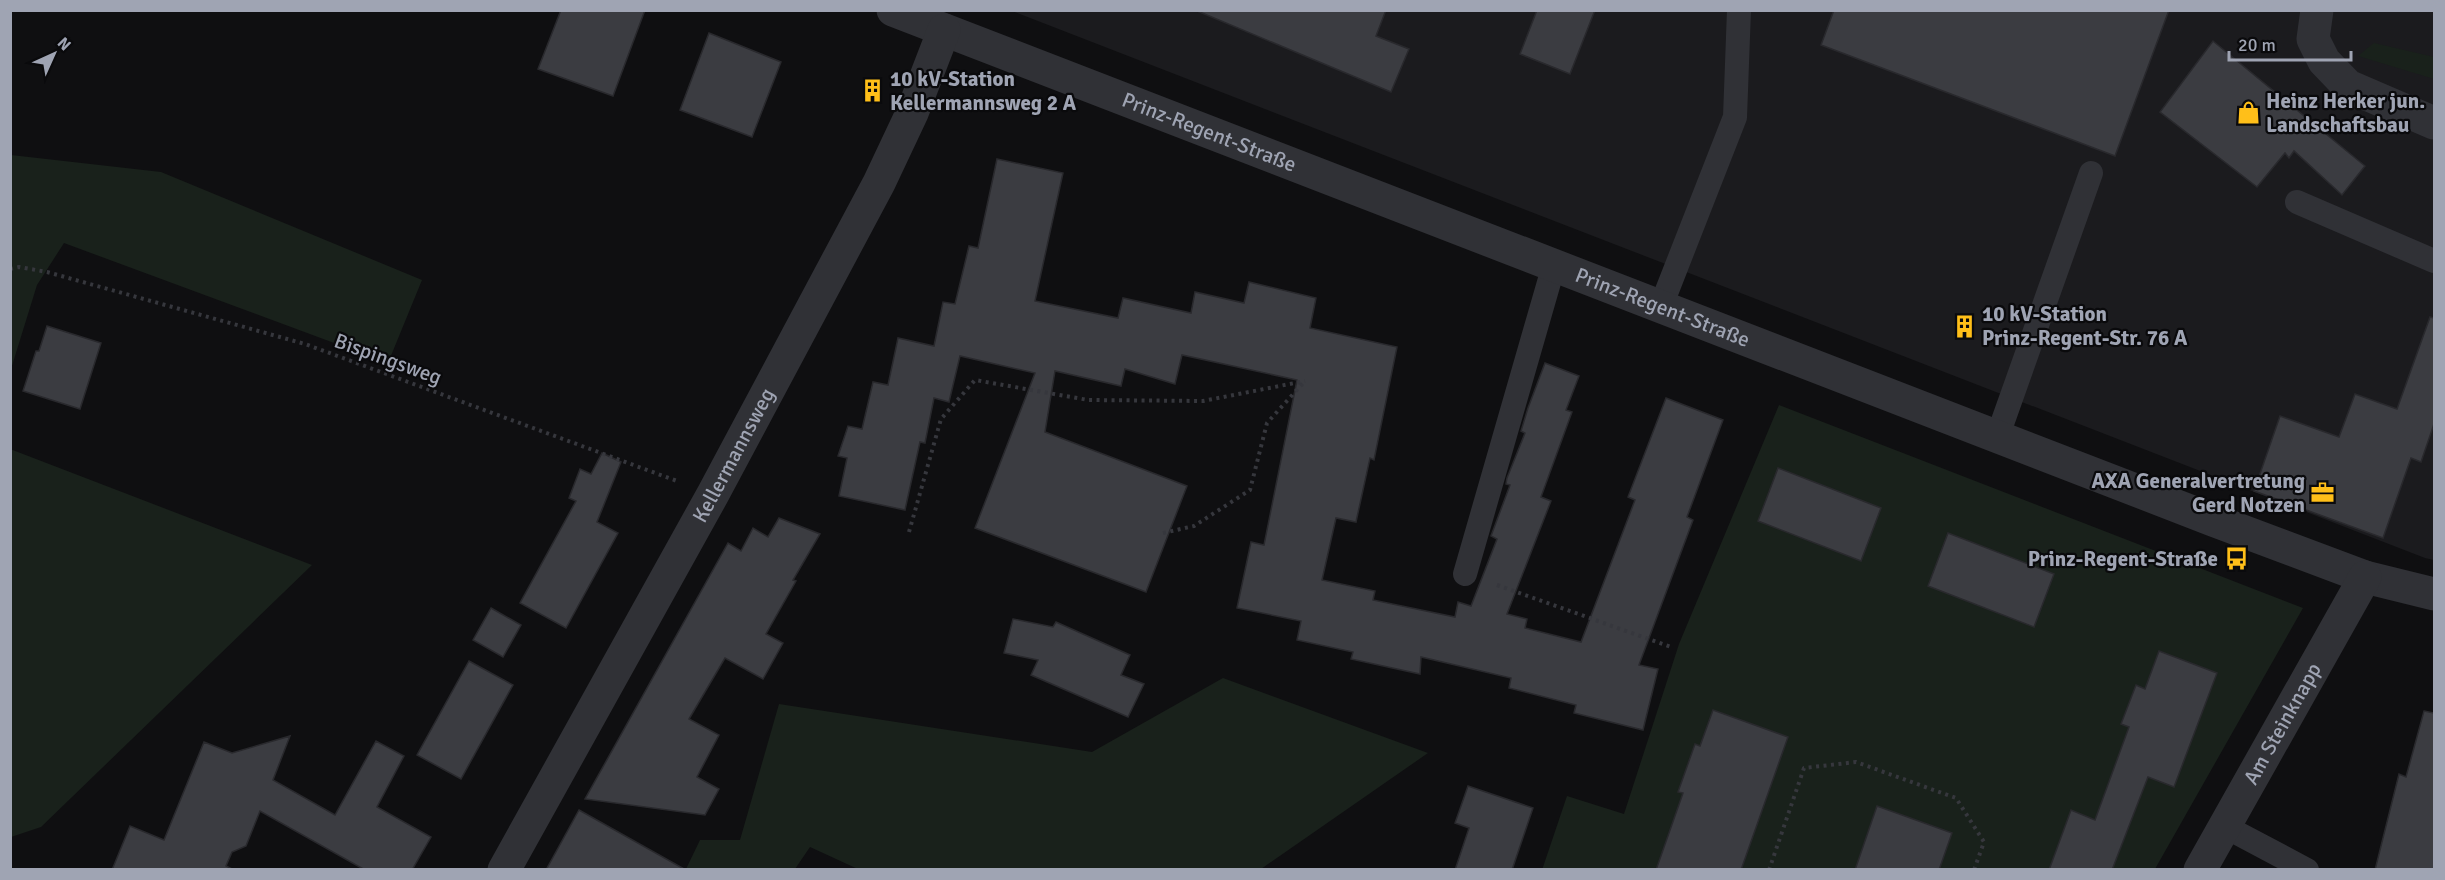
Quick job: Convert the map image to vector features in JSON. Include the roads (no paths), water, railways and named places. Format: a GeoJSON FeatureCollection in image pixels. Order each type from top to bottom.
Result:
{"type":"FeatureCollection","features":[{"type":"Feature","properties":{"kind":"street","name":"Prinz-Regent-Straße"},"geometry":{"type":"LineString","coordinates":[[893,10],[1998,435],[2213,520],[2365,577],[2434,594]]}},
{"type":"Feature","properties":{"kind":"street"},"geometry":{"type":"LineString","coordinates":[[2318,10],[2313,39],[2324,61],[2348,86],[2434,123]]}},
{"type":"Feature","properties":{"kind":"street","name":"Kellermannsweg"},"geometry":{"type":"LineString","coordinates":[[504,870],[713,494],[879,183],[912,113],[944,30]]}},
{"type":"Feature","properties":{"kind":"street","name":"Am Steinknapp"},"geometry":{"type":"LineString","coordinates":[[2200,870],[2365,577]]}},
{"type":"Feature","properties":{"kind":"lane"},"geometry":{"type":"LineString","coordinates":[[1661,306],[1735,117],[1739,10]]}},
{"type":"Feature","properties":{"kind":"lane"},"geometry":{"type":"LineString","coordinates":[[1998,435],[2091,173]]}},
{"type":"Feature","properties":{"kind":"lane"},"geometry":{"type":"LineString","coordinates":[[2297,202],[2434,261]]}},
{"type":"Feature","properties":{"kind":"lane"},"geometry":{"type":"LineString","coordinates":[[1465,574],[1554,265]]}},
{"type":"Feature","properties":{"kind":"lane"},"geometry":{"type":"LineString","coordinates":[[2224,826],[2307,870]]}},
{"type":"Feature","properties":{"kind":"place","name":"10 kV-Station Kellermannsweg 2 A"},"geometry":{"type":"Point","coordinates":[872,91]}},
{"type":"Feature","properties":{"kind":"place","name":"Heinz Herker jun. Landschaftsbau"},"geometry":{"type":"Point","coordinates":[2248,113]}},
{"type":"Feature","properties":{"kind":"place","name":"10 kV-Station Prinz-Regent-Str. 76 A"},"geometry":{"type":"Point","coordinates":[1964,326]}},
{"type":"Feature","properties":{"kind":"place","name":"AXA Generalvertretung Gerd Notzen"},"geometry":{"type":"Point","coordinates":[2323,493]}},
{"type":"Feature","properties":{"kind":"place","name":"Prinz-Regent-Straße"},"geometry":{"type":"Point","coordinates":[2236,559]}}]}
